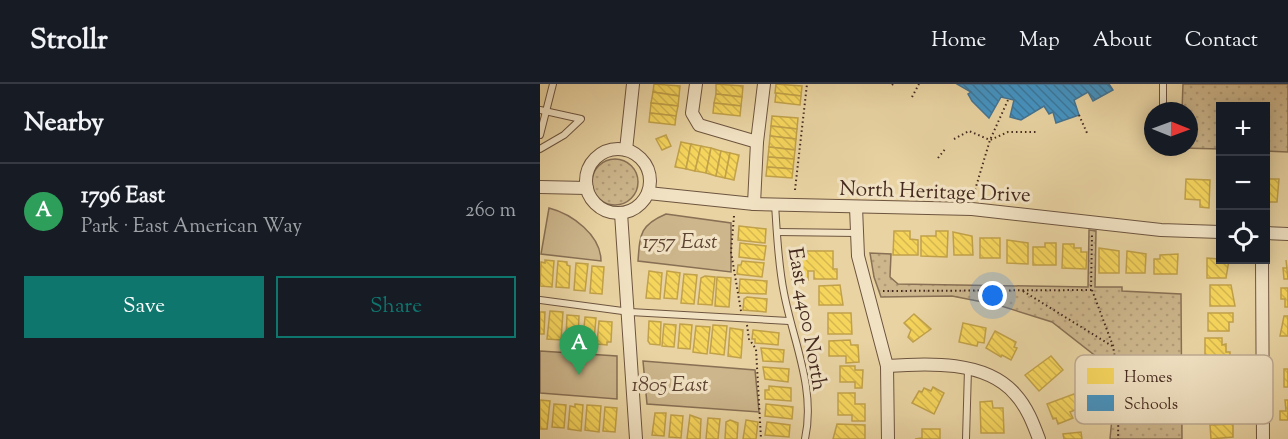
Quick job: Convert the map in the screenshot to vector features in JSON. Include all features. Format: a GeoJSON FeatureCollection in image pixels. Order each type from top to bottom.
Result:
{"type":"FeatureCollection","features":[{"type":"Feature","properties":{"kind":"street"},"geometry":{"type":"LineString","coordinates":[[626,150],[633,84]]}},
{"type":"Feature","properties":{"kind":"street"},"geometry":{"type":"LineString","coordinates":[[696,84],[693,113],[699,125],[757,142]]}},
{"type":"Feature","properties":{"kind":"street"},"geometry":{"type":"LineString","coordinates":[[754,204],[757,142],[764,84]]}},
{"type":"Feature","properties":{"kind":"street"},"geometry":{"type":"LineString","coordinates":[[615,149],[626,150],[642,159],[648,171],[648,192],[636,208],[621,213],[612,213],[598,206],[587,188],[588,173],[598,157],[615,149]]}},
{"type":"Feature","properties":{"kind":"street"},"geometry":{"type":"LineString","coordinates":[[540,187],[587,188]]}},
{"type":"Feature","properties":{"kind":"street","name":"North Heritage Drive"},"geometry":{"type":"LineString","coordinates":[[648,192],[754,204],[972,209],[1161,230],[1216,232]]}},
{"type":"Feature","properties":{"kind":"street"},"geometry":{"type":"LineString","coordinates":[[856,207],[858,256],[887,366],[888,439]]}},
{"type":"Feature","properties":{"kind":"street"},"geometry":{"type":"LineString","coordinates":[[621,213],[630,312],[636,439]]}},
{"type":"Feature","properties":{"kind":"street"},"geometry":{"type":"LineString","coordinates":[[1270,233],[1288,234]]}},
{"type":"Feature","properties":{"kind":"street"},"geometry":{"type":"LineString","coordinates":[[1262,264],[1263,355]]}},
{"type":"Feature","properties":{"kind":"street"},"geometry":{"type":"LineString","coordinates":[[887,366],[927,364],[968,369],[992,378],[1014,393],[1031,416],[1040,439]]}},
{"type":"Feature","properties":{"kind":"street"},"geometry":{"type":"LineString","coordinates":[[1263,424],[1263,439]]}},
{"type":"Feature","properties":{"kind":"lane"},"geometry":{"type":"LineString","coordinates":[[540,135],[543,110],[553,84]]}},
{"type":"Feature","properties":{"kind":"lane"},"geometry":{"type":"LineString","coordinates":[[1163,84],[1163,102]]}},
{"type":"Feature","properties":{"kind":"lane"},"geometry":{"type":"LineString","coordinates":[[540,149],[564,135],[581,119],[543,110]]}},
{"type":"Feature","properties":{"kind":"lane","name":"East 4400 North"},"geometry":{"type":"LineString","coordinates":[[775,204],[783,290],[789,321],[801,357],[807,390],[805,439]]}},
{"type":"Feature","properties":{"kind":"lane"},"geometry":{"type":"LineString","coordinates":[[777,232],[857,233]]}},
{"type":"Feature","properties":{"kind":"lane"},"geometry":{"type":"LineString","coordinates":[[540,300],[630,312],[789,321]]}},
{"type":"Feature","properties":{"kind":"lane"},"geometry":{"type":"LineString","coordinates":[[966,439],[968,369]]}},
{"type":"Feature","properties":{"kind":"path"},"geometry":{"type":"LineString","coordinates":[[795,190],[807,84]]}},
{"type":"Feature","properties":{"kind":"path"},"geometry":{"type":"LineString","coordinates":[[912,97],[919,84]]}},
{"type":"Feature","properties":{"kind":"path"},"geometry":{"type":"LineString","coordinates":[[975,190],[990,140],[1008,100]]}},
{"type":"Feature","properties":{"kind":"path"},"geometry":{"type":"LineString","coordinates":[[1079,115],[1087,133]]}},
{"type":"Feature","properties":{"kind":"path"},"geometry":{"type":"LineString","coordinates":[[954,139],[969,131],[990,140],[1008,132],[1036,132]]}},
{"type":"Feature","properties":{"kind":"path"},"geometry":{"type":"LineString","coordinates":[[938,158],[946,148]]}},
{"type":"Feature","properties":{"kind":"path"},"geometry":{"type":"LineString","coordinates":[[734,216],[731,252],[742,313]]}},
{"type":"Feature","properties":{"kind":"path"},"geometry":{"type":"LineString","coordinates":[[1092,234],[1091,290],[1114,355]]}},
{"type":"Feature","properties":{"kind":"path"},"geometry":{"type":"LineString","coordinates":[[1020,290],[1113,346]]}},
{"type":"Feature","properties":{"kind":"path"},"geometry":{"type":"LineString","coordinates":[[883,291],[1091,290]]}},
{"type":"Feature","properties":{"kind":"path"},"geometry":{"type":"LineString","coordinates":[[747,325],[749,339],[756,349],[762,422],[761,439]]}},
{"type":"Feature","properties":{"kind":"path"},"geometry":{"type":"LineString","coordinates":[[1118,424],[1118,439]]}},
{"type":"Feature","properties":{"kind":"green space"},"geometry":{"type":"Polygon","coordinates":[[[1183,84],[1288,84],[1288,152],[1270,151],[1270,102],[1216,102],[1216,149],[1198,148],[1198,102],[1182,102],[1183,84]]]}},
{"type":"Feature","properties":{"kind":"green space"},"geometry":{"type":"Polygon","coordinates":[[[615,159],[624,160],[631,166],[637,173],[637,191],[631,198],[624,204],[615,205],[606,204],[599,198],[593,191],[592,182],[593,173],[599,166],[606,160],[615,159]]]}},
{"type":"Feature","properties":{"kind":"green space"},"geometry":{"type":"Polygon","coordinates":[[[549,208],[567,215],[591,234],[600,252],[601,261],[541,254],[549,208]]]}},
{"type":"Feature","properties":{"kind":"green space","name":"1757 East"},"geometry":{"type":"Polygon","coordinates":[[[666,214],[731,223],[731,272],[638,261],[643,232],[651,222],[666,214]]]}},
{"type":"Feature","properties":{"kind":"green space"},"geometry":{"type":"Polygon","coordinates":[[[1089,230],[1096,231],[1095,287],[1122,287],[1122,291],[1181,294],[1181,355],[1094,355],[1052,322],[998,305],[952,296],[881,297],[874,277],[870,253],[891,254],[890,277],[898,284],[1088,287],[1089,230]]]}},
{"type":"Feature","properties":{"kind":"green space"},"geometry":{"type":"Polygon","coordinates":[[[540,351],[617,356],[617,399],[540,393],[540,351]]]}},
{"type":"Feature","properties":{"kind":"green space","name":"1805 East"},"geometry":{"type":"Polygon","coordinates":[[[643,361],[755,370],[759,412],[647,404],[643,361]]]}},
{"type":"Feature","properties":{"kind":"green space"},"geometry":{"type":"Polygon","coordinates":[[[1111,424],[1182,424],[1182,439],[1110,439],[1111,424]]]}},
{"type":"Feature","properties":{"kind":"building: Homes"},"geometry":{"type":"Polygon","coordinates":[[[654,84],[680,86],[679,96],[653,92],[654,84]]]}},
{"type":"Feature","properties":{"kind":"building: Homes"},"geometry":{"type":"Polygon","coordinates":[[[716,84],[743,86],[742,97],[716,94],[716,84]]]}},
{"type":"Feature","properties":{"kind":"building: Homes"},"geometry":{"type":"Polygon","coordinates":[[[776,84],[802,86],[801,96],[775,93],[776,84]]]}},
{"type":"Feature","properties":{"kind":"building: Homes"},"geometry":{"type":"Polygon","coordinates":[[[653,92],[679,96],[678,106],[651,103],[653,92]]]}},
{"type":"Feature","properties":{"kind":"building: Homes"},"geometry":{"type":"Polygon","coordinates":[[[776,93],[801,96],[800,105],[775,102],[776,93]]]}},
{"type":"Feature","properties":{"kind":"building: Homes"},"geometry":{"type":"Polygon","coordinates":[[[716,94],[742,97],[741,106],[714,103],[716,94]]]}},
{"type":"Feature","properties":{"kind":"building: Homes"},"geometry":{"type":"Polygon","coordinates":[[[651,103],[678,106],[676,116],[650,113],[651,103]]]}},
{"type":"Feature","properties":{"kind":"building: Homes"},"geometry":{"type":"Polygon","coordinates":[[[714,103],[741,106],[740,116],[713,113],[714,103]]]}},
{"type":"Feature","properties":{"kind":"building: Homes"},"geometry":{"type":"Polygon","coordinates":[[[650,113],[676,116],[675,125],[649,122],[650,113]]]}},
{"type":"Feature","properties":{"kind":"building: Homes"},"geometry":{"type":"Polygon","coordinates":[[[772,116],[798,118],[797,129],[771,126],[772,116]]]}},
{"type":"Feature","properties":{"kind":"building: Homes"},"geometry":{"type":"Polygon","coordinates":[[[771,126],[797,129],[796,139],[770,136],[771,126]]]}},
{"type":"Feature","properties":{"kind":"building: Homes"},"geometry":{"type":"Polygon","coordinates":[[[666,135],[671,146],[662,150],[656,139],[666,135]]]}},
{"type":"Feature","properties":{"kind":"building: Homes"},"geometry":{"type":"Polygon","coordinates":[[[770,136],[796,139],[795,150],[769,147],[770,136]]]}},
{"type":"Feature","properties":{"kind":"building: Homes"},"geometry":{"type":"Polygon","coordinates":[[[681,142],[691,144],[686,169],[675,167],[681,142]]]}},
{"type":"Feature","properties":{"kind":"building: Homes"},"geometry":{"type":"Polygon","coordinates":[[[691,144],[701,146],[695,171],[686,169],[691,144]]]}},
{"type":"Feature","properties":{"kind":"building: Homes"},"geometry":{"type":"Polygon","coordinates":[[[701,146],[711,148],[706,173],[695,171],[701,146]]]}},
{"type":"Feature","properties":{"kind":"building: Homes"},"geometry":{"type":"Polygon","coordinates":[[[769,147],[795,150],[794,159],[768,157],[769,147]]]}},
{"type":"Feature","properties":{"kind":"building: Homes"},"geometry":{"type":"Polygon","coordinates":[[[711,148],[721,151],[716,176],[706,173],[711,148]]]}},
{"type":"Feature","properties":{"kind":"building: Homes"},"geometry":{"type":"Polygon","coordinates":[[[721,151],[730,153],[725,178],[716,176],[721,151]]]}},
{"type":"Feature","properties":{"kind":"building: Homes"},"geometry":{"type":"Polygon","coordinates":[[[730,153],[739,155],[734,180],[725,178],[730,153]]]}},
{"type":"Feature","properties":{"kind":"building: Homes"},"geometry":{"type":"Polygon","coordinates":[[[768,157],[794,159],[793,169],[767,167],[768,157]]]}},
{"type":"Feature","properties":{"kind":"building: Homes"},"geometry":{"type":"Polygon","coordinates":[[[767,167],[793,169],[792,178],[766,176],[767,167]]]}},
{"type":"Feature","properties":{"kind":"building: Homes"},"geometry":{"type":"Polygon","coordinates":[[[1186,179],[1210,180],[1209,208],[1200,207],[1200,200],[1185,199],[1186,179]]]}},
{"type":"Feature","properties":{"kind":"building: Homes"},"geometry":{"type":"Polygon","coordinates":[[[1270,179],[1279,179],[1277,202],[1270,202],[1270,179]]]}},
{"type":"Feature","properties":{"kind":"building: Homes"},"geometry":{"type":"Polygon","coordinates":[[[739,226],[766,229],[765,243],[738,240],[739,226]]]}},
{"type":"Feature","properties":{"kind":"building: Homes"},"geometry":{"type":"Polygon","coordinates":[[[894,231],[910,231],[910,239],[918,240],[918,255],[893,255],[894,231]]]}},
{"type":"Feature","properties":{"kind":"building: Homes"},"geometry":{"type":"Polygon","coordinates":[[[936,231],[948,231],[947,257],[921,256],[921,236],[936,236],[936,231]]]}},
{"type":"Feature","properties":{"kind":"building: Homes"},"geometry":{"type":"Polygon","coordinates":[[[953,232],[972,236],[973,255],[954,255],[953,232]]]}},
{"type":"Feature","properties":{"kind":"building: Homes"},"geometry":{"type":"Polygon","coordinates":[[[980,238],[1000,238],[1000,258],[980,258],[980,238]]]}},
{"type":"Feature","properties":{"kind":"building: Homes"},"geometry":{"type":"Polygon","coordinates":[[[1007,240],[1028,243],[1028,264],[1007,263],[1007,240]]]}},
{"type":"Feature","properties":{"kind":"building: Homes"},"geometry":{"type":"Polygon","coordinates":[[[740,243],[766,246],[764,260],[739,257],[740,243]]]}},
{"type":"Feature","properties":{"kind":"building: Homes"},"geometry":{"type":"Polygon","coordinates":[[[1045,243],[1056,243],[1056,265],[1033,265],[1033,247],[1045,247],[1045,243]]]}},
{"type":"Feature","properties":{"kind":"building: Homes"},"geometry":{"type":"Polygon","coordinates":[[[1063,244],[1074,244],[1074,248],[1081,248],[1081,252],[1087,252],[1086,269],[1062,268],[1063,244]]]}},
{"type":"Feature","properties":{"kind":"building: Homes"},"geometry":{"type":"Polygon","coordinates":[[[1099,248],[1119,251],[1119,273],[1099,273],[1099,248]]]}},
{"type":"Feature","properties":{"kind":"building: Homes"},"geometry":{"type":"Polygon","coordinates":[[[792,251],[833,251],[833,269],[837,269],[837,279],[814,279],[814,271],[808,271],[808,280],[792,280],[792,251]]]}},
{"type":"Feature","properties":{"kind":"building: Homes"},"geometry":{"type":"Polygon","coordinates":[[[1127,251],[1146,254],[1145,273],[1126,273],[1127,251]]]}},
{"type":"Feature","properties":{"kind":"building: Homes"},"geometry":{"type":"Polygon","coordinates":[[[1178,254],[1177,274],[1154,274],[1154,259],[1160,259],[1160,255],[1178,254]]]}},
{"type":"Feature","properties":{"kind":"building: Homes"},"geometry":{"type":"Polygon","coordinates":[[[1207,258],[1216,259],[1216,264],[1228,264],[1226,278],[1207,278],[1207,258]]]}},
{"type":"Feature","properties":{"kind":"building: Homes"},"geometry":{"type":"Polygon","coordinates":[[[545,260],[554,261],[552,287],[540,286],[541,262],[545,263],[545,260]]]}},
{"type":"Feature","properties":{"kind":"building: Homes"},"geometry":{"type":"Polygon","coordinates":[[[558,261],[567,262],[570,266],[569,288],[556,287],[558,261]]]}},
{"type":"Feature","properties":{"kind":"building: Homes"},"geometry":{"type":"Polygon","coordinates":[[[742,261],[764,263],[762,277],[737,274],[738,265],[741,265],[742,261]]]}},
{"type":"Feature","properties":{"kind":"building: Homes"},"geometry":{"type":"Polygon","coordinates":[[[576,263],[588,264],[585,291],[574,290],[576,263]]]}},
{"type":"Feature","properties":{"kind":"building: Homes"},"geometry":{"type":"Polygon","coordinates":[[[592,266],[604,267],[602,294],[590,293],[592,266]]]}},
{"type":"Feature","properties":{"kind":"building: Homes"},"geometry":{"type":"Polygon","coordinates":[[[1283,268],[1287,268],[1288,279],[1284,279],[1283,268]]]}},
{"type":"Feature","properties":{"kind":"building: Homes"},"geometry":{"type":"Polygon","coordinates":[[[649,271],[662,273],[660,299],[646,298],[649,271]]]}},
{"type":"Feature","properties":{"kind":"building: Homes"},"geometry":{"type":"Polygon","coordinates":[[[667,271],[680,273],[677,299],[664,298],[667,271]]]}},
{"type":"Feature","properties":{"kind":"building: Homes"},"geometry":{"type":"Polygon","coordinates":[[[684,274],[697,275],[694,304],[681,303],[684,274]]]}},
{"type":"Feature","properties":{"kind":"building: Homes"},"geometry":{"type":"Polygon","coordinates":[[[715,277],[712,305],[698,304],[701,278],[715,277]]]}},
{"type":"Feature","properties":{"kind":"building: Homes"},"geometry":{"type":"Polygon","coordinates":[[[717,277],[731,278],[729,307],[715,306],[717,277]]]}},
{"type":"Feature","properties":{"kind":"building: Homes"},"geometry":{"type":"Polygon","coordinates":[[[740,279],[767,281],[766,294],[739,293],[740,279]]]}},
{"type":"Feature","properties":{"kind":"building: Homes"},"geometry":{"type":"Polygon","coordinates":[[[840,285],[843,305],[819,305],[819,286],[840,285]]]}},
{"type":"Feature","properties":{"kind":"building: Homes"},"geometry":{"type":"Polygon","coordinates":[[[1210,285],[1231,285],[1235,306],[1210,306],[1210,285]]]}},
{"type":"Feature","properties":{"kind":"building: Homes"},"geometry":{"type":"Polygon","coordinates":[[[1281,288],[1288,288],[1288,307],[1285,307],[1285,299],[1281,299],[1281,288]]]}},
{"type":"Feature","properties":{"kind":"building: Homes"},"geometry":{"type":"Polygon","coordinates":[[[747,297],[767,299],[766,312],[743,310],[744,299],[747,297]]]}},
{"type":"Feature","properties":{"kind":"building: Homes"},"geometry":{"type":"Polygon","coordinates":[[[550,311],[563,312],[561,340],[547,339],[550,311]]]}},
{"type":"Feature","properties":{"kind":"building: Homes"},"geometry":{"type":"Polygon","coordinates":[[[540,312],[545,312],[544,334],[540,334],[540,312]]]}},
{"type":"Feature","properties":{"kind":"building: Homes"},"geometry":{"type":"Polygon","coordinates":[[[828,313],[851,313],[852,334],[828,334],[828,313]]]}},
{"type":"Feature","properties":{"kind":"building: Homes"},"geometry":{"type":"Polygon","coordinates":[[[1208,313],[1233,313],[1233,322],[1229,322],[1229,331],[1208,331],[1208,313]]]}},
{"type":"Feature","properties":{"kind":"building: Homes"},"geometry":{"type":"Polygon","coordinates":[[[914,314],[931,329],[913,342],[908,337],[911,330],[904,323],[914,314]]]}},
{"type":"Feature","properties":{"kind":"building: Homes"},"geometry":{"type":"Polygon","coordinates":[[[567,315],[579,316],[578,336],[575,338],[566,337],[567,315]]]}},
{"type":"Feature","properties":{"kind":"building: Homes"},"geometry":{"type":"Polygon","coordinates":[[[1284,316],[1288,316],[1288,336],[1280,336],[1284,316]]]}},
{"type":"Feature","properties":{"kind":"building: Homes"},"geometry":{"type":"Polygon","coordinates":[[[585,317],[596,318],[594,340],[583,339],[585,317]]]}},
{"type":"Feature","properties":{"kind":"building: Homes"},"geometry":{"type":"Polygon","coordinates":[[[599,321],[612,322],[611,342],[607,342],[607,345],[597,344],[599,321]]]}},
{"type":"Feature","properties":{"kind":"building: Homes"},"geometry":{"type":"Polygon","coordinates":[[[649,321],[661,322],[660,345],[650,344],[648,341],[649,321]]]}},
{"type":"Feature","properties":{"kind":"building: Homes"},"geometry":{"type":"Polygon","coordinates":[[[963,323],[986,328],[984,343],[978,342],[977,346],[959,342],[963,323]]]}},
{"type":"Feature","properties":{"kind":"building: Homes"},"geometry":{"type":"Polygon","coordinates":[[[664,324],[676,325],[674,347],[662,346],[664,324]]]}},
{"type":"Feature","properties":{"kind":"building: Homes"},"geometry":{"type":"Polygon","coordinates":[[[680,324],[692,325],[690,349],[678,348],[680,324]]]}},
{"type":"Feature","properties":{"kind":"building: Homes"},"geometry":{"type":"Polygon","coordinates":[[[713,325],[727,326],[724,355],[710,353],[713,325]]]}},
{"type":"Feature","properties":{"kind":"building: Homes"},"geometry":{"type":"Polygon","coordinates":[[[696,326],[710,327],[707,354],[693,352],[696,326]]]}},
{"type":"Feature","properties":{"kind":"building: Homes"},"geometry":{"type":"Polygon","coordinates":[[[730,328],[743,330],[741,358],[728,356],[730,328]]]}},
{"type":"Feature","properties":{"kind":"building: Homes"},"geometry":{"type":"Polygon","coordinates":[[[753,330],[779,333],[778,345],[755,343],[755,339],[752,339],[753,330]]]}},
{"type":"Feature","properties":{"kind":"building: Homes"},"geometry":{"type":"Polygon","coordinates":[[[995,331],[1016,342],[1014,347],[1017,348],[1011,360],[986,348],[995,331]]]}},
{"type":"Feature","properties":{"kind":"building: Homes"},"geometry":{"type":"Polygon","coordinates":[[[1205,338],[1222,338],[1222,345],[1226,344],[1226,352],[1230,352],[1230,355],[1205,355],[1205,338]]]}},
{"type":"Feature","properties":{"kind":"building: Homes"},"geometry":{"type":"Polygon","coordinates":[[[850,340],[851,345],[858,345],[859,362],[846,363],[846,356],[829,356],[829,341],[850,340]]]}},
{"type":"Feature","properties":{"kind":"building: Homes"},"geometry":{"type":"Polygon","coordinates":[[[761,348],[784,350],[783,362],[763,361],[761,348]]]}},
{"type":"Feature","properties":{"kind":"building: Homes"},"geometry":{"type":"Polygon","coordinates":[[[1051,356],[1063,370],[1039,391],[1025,375],[1051,356]]]}},
{"type":"Feature","properties":{"kind":"building: Homes"},"geometry":{"type":"Polygon","coordinates":[[[840,366],[855,366],[855,370],[863,370],[862,388],[855,388],[855,382],[840,382],[840,366]]]}},
{"type":"Feature","properties":{"kind":"building: Homes"},"geometry":{"type":"Polygon","coordinates":[[[763,367],[789,369],[788,382],[765,379],[763,367]]]}},
{"type":"Feature","properties":{"kind":"building: Homes"},"geometry":{"type":"Polygon","coordinates":[[[1284,369],[1288,369],[1288,387],[1284,387],[1284,369]]]}},
{"type":"Feature","properties":{"kind":"building: Homes"},"geometry":{"type":"Polygon","coordinates":[[[769,386],[791,388],[791,401],[765,399],[765,390],[769,390],[769,386]]]}},
{"type":"Feature","properties":{"kind":"building: Homes"},"geometry":{"type":"Polygon","coordinates":[[[933,387],[944,393],[934,414],[912,403],[919,391],[922,392],[924,388],[931,391],[933,387]]]}},
{"type":"Feature","properties":{"kind":"building: Homes"},"geometry":{"type":"Polygon","coordinates":[[[838,393],[855,393],[855,404],[865,404],[865,421],[852,421],[852,415],[838,415],[838,393]]]}},
{"type":"Feature","properties":{"kind":"building: Homes"},"geometry":{"type":"Polygon","coordinates":[[[1074,394],[1075,410],[1070,412],[1073,418],[1058,424],[1056,418],[1053,419],[1047,404],[1074,394]]]}},
{"type":"Feature","properties":{"kind":"building: Homes"},"geometry":{"type":"Polygon","coordinates":[[[540,400],[550,401],[547,429],[540,429],[540,400]]]}},
{"type":"Feature","properties":{"kind":"building: Homes"},"geometry":{"type":"Polygon","coordinates":[[[1285,400],[1288,400],[1288,420],[1280,420],[1280,411],[1286,411],[1285,400]]]}},
{"type":"Feature","properties":{"kind":"building: Homes"},"geometry":{"type":"Polygon","coordinates":[[[992,401],[993,408],[1003,408],[1004,433],[981,433],[980,402],[992,401]]]}},
{"type":"Feature","properties":{"kind":"building: Homes"},"geometry":{"type":"Polygon","coordinates":[[[554,404],[566,405],[564,428],[552,427],[554,404]]]}},
{"type":"Feature","properties":{"kind":"building: Homes"},"geometry":{"type":"Polygon","coordinates":[[[575,404],[583,405],[581,431],[568,429],[570,406],[575,407],[575,404]]]}},
{"type":"Feature","properties":{"kind":"building: Homes"},"geometry":{"type":"Polygon","coordinates":[[[766,404],[793,407],[792,419],[765,416],[766,404]]]}},
{"type":"Feature","properties":{"kind":"building: Homes"},"geometry":{"type":"Polygon","coordinates":[[[587,405],[601,406],[599,432],[585,430],[587,405]]]}},
{"type":"Feature","properties":{"kind":"building: Homes"},"geometry":{"type":"Polygon","coordinates":[[[605,407],[617,408],[615,432],[603,431],[605,407]]]}},
{"type":"Feature","properties":{"kind":"building: Homes"},"geometry":{"type":"Polygon","coordinates":[[[655,413],[666,413],[664,436],[652,435],[655,413]]]}},
{"type":"Feature","properties":{"kind":"building: Homes"},"geometry":{"type":"Polygon","coordinates":[[[671,415],[683,416],[681,438],[669,437],[671,415]]]}},
{"type":"Feature","properties":{"kind":"building: Homes"},"geometry":{"type":"Polygon","coordinates":[[[690,415],[701,419],[700,439],[687,439],[690,415]]]}},
{"type":"Feature","properties":{"kind":"building: Homes"},"geometry":{"type":"Polygon","coordinates":[[[708,418],[720,419],[718,439],[706,439],[708,418]]]}},
{"type":"Feature","properties":{"kind":"building: Homes"},"geometry":{"type":"Polygon","coordinates":[[[730,420],[738,423],[737,439],[725,439],[726,422],[730,420]]]}},
{"type":"Feature","properties":{"kind":"building: Homes"},"geometry":{"type":"Polygon","coordinates":[[[746,420],[758,422],[756,439],[743,439],[746,420]]]}},
{"type":"Feature","properties":{"kind":"building: Homes"},"geometry":{"type":"Polygon","coordinates":[[[767,422],[790,425],[789,437],[765,435],[767,422]]]}},
{"type":"Feature","properties":{"kind":"building: Homes"},"geometry":{"type":"Polygon","coordinates":[[[837,424],[865,425],[865,439],[833,439],[837,424]]]}},
{"type":"Feature","properties":{"kind":"building: Homes"},"geometry":{"type":"Polygon","coordinates":[[[1233,424],[1233,437],[1211,439],[1210,425],[1233,424]]]}},
{"type":"Feature","properties":{"kind":"building: Homes"},"geometry":{"type":"Polygon","coordinates":[[[922,429],[940,429],[940,439],[915,439],[922,438],[922,429]]]}},
{"type":"Feature","properties":{"kind":"building: Homes"},"geometry":{"type":"Polygon","coordinates":[[[1081,432],[1082,439],[1064,439],[1063,434],[1081,432]]]}},
{"type":"Feature","properties":{"kind":"building: Schools"},"geometry":{"type":"Polygon","coordinates":[[[957,84],[1109,84],[1113,90],[1093,101],[1088,92],[1074,100],[1079,115],[1056,123],[1053,112],[1049,114],[1044,106],[1021,120],[1010,117],[1014,100],[1001,97],[989,118],[972,101],[968,94],[971,92],[957,84]]]}},
{"type":"Feature","properties":{"kind":"place","name":"1796 East"},"geometry":{"type":"Point","coordinates":[579,375]}}]}
